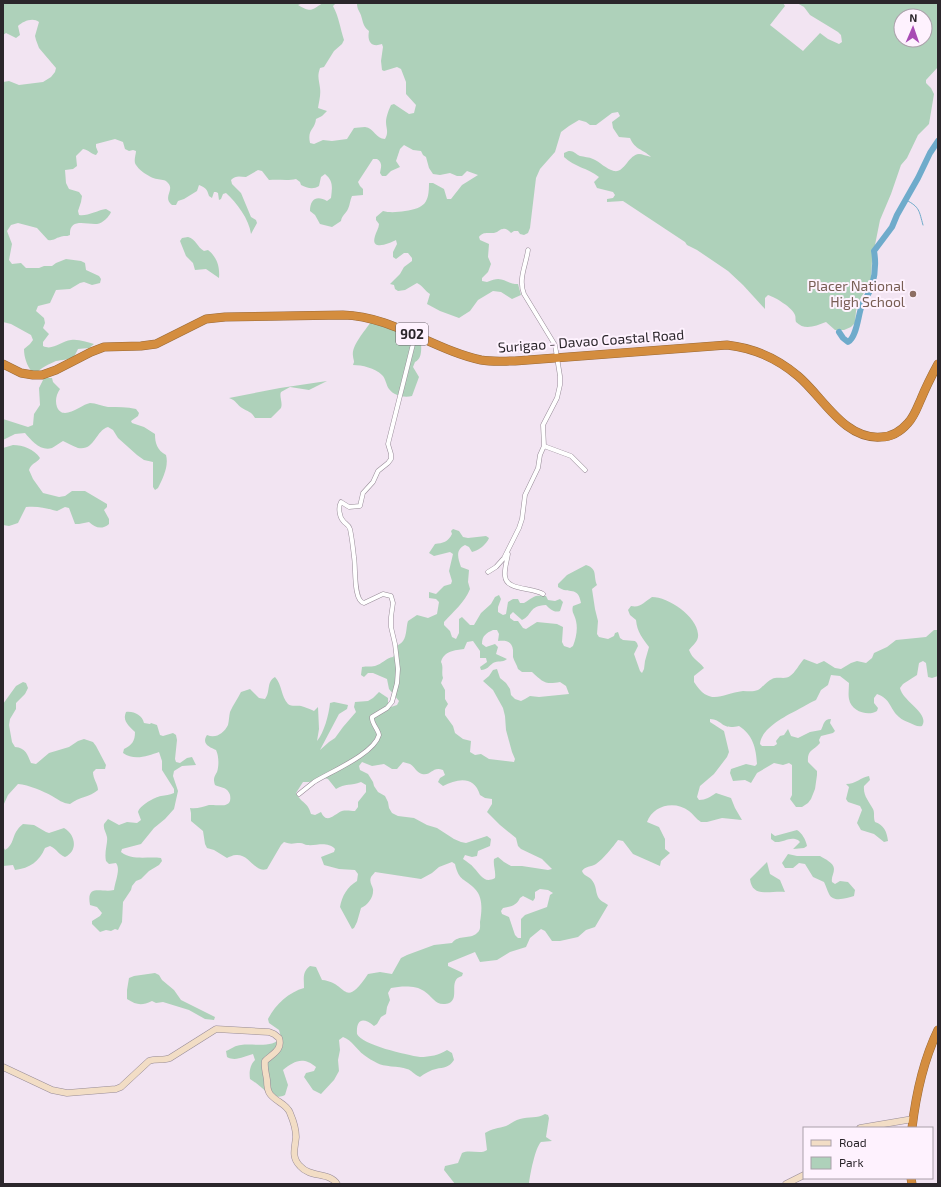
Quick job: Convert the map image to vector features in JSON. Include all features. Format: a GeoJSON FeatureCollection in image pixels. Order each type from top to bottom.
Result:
{"type":"FeatureCollection","features":[{"type":"Feature","properties":{"kind":"highway","name":"Surigao - Davao Coastal Road"},"geometry":{"type":"LineString","coordinates":[[3,364],[21,373],[32,376],[42,375],[60,369],[90,352],[104,347],[151,345],[166,339],[200,321],[225,317],[352,316],[373,319],[465,356],[482,360],[515,361],[557,357],[607,355],[718,345],[735,346],[758,352],[777,361],[798,376],[849,428],[861,435],[873,437],[890,436],[904,427],[912,417],[938,364]]}},
{"type":"Feature","properties":{"kind":"highway"},"geometry":{"type":"LineString","coordinates":[[912,1127],[918,1090],[926,1058],[938,1030]]}},
{"type":"Feature","properties":{"kind":"street"},"geometry":{"type":"LineString","coordinates":[[488,572],[499,565],[508,552],[521,524],[525,495],[538,470],[540,455],[544,446],[543,425],[557,398],[561,378],[556,349],[552,339],[521,287],[521,279],[528,250]]}},
{"type":"Feature","properties":{"kind":"street"},"geometry":{"type":"LineString","coordinates":[[299,794],[314,782],[359,756],[375,743],[379,735],[372,717],[382,712],[390,705],[397,683],[397,655],[391,617],[393,603],[392,598],[389,595],[383,594],[364,603],[358,599],[355,558],[351,534],[349,526],[341,517],[340,502],[350,507],[360,506],[363,493],[373,482],[378,471],[391,459],[388,444],[415,336]]}},
{"type":"Feature","properties":{"kind":"street"},"geometry":{"type":"LineString","coordinates":[[544,446],[571,456],[585,470]]}},
{"type":"Feature","properties":{"kind":"street"},"geometry":{"type":"LineString","coordinates":[[508,552],[505,573],[506,581],[511,586],[534,590],[544,594]]}},
{"type":"Feature","properties":{"kind":"street"},"geometry":{"type":"LineString","coordinates":[[3,1067],[57,1092],[67,1093],[113,1090],[120,1087],[149,1061],[154,1059],[165,1060],[170,1058],[216,1029],[272,1033],[280,1038],[281,1043],[279,1049],[265,1062],[267,1085],[270,1095],[287,1109],[290,1114],[296,1136],[294,1152],[295,1158],[298,1164],[305,1171],[332,1178],[338,1184]]}},
{"type":"Feature","properties":{"kind":"street"},"geometry":{"type":"LineString","coordinates":[[866,1127],[913,1119]]}},
{"type":"Feature","properties":{"kind":"street"},"geometry":{"type":"LineString","coordinates":[[786,1184],[803,1175]]}},
{"type":"Feature","properties":{"kind":"green space"},"geometry":{"type":"Polygon","coordinates":[[[3,3],[303,3],[298,5],[311,10],[323,3],[336,3],[333,6],[344,40],[342,44],[334,51],[324,67],[320,68],[319,71],[318,78],[320,93],[318,108],[327,111],[316,119],[310,132],[310,143],[314,144],[323,140],[332,141],[347,139],[354,128],[364,127],[371,129],[379,137],[385,139],[387,132],[386,118],[391,105],[394,104],[409,114],[414,113],[416,105],[406,94],[406,82],[401,69],[397,67],[384,71],[382,70],[382,44],[375,45],[369,41],[369,31],[364,25],[357,3],[783,3],[785,6],[770,25],[803,51],[820,33],[839,44],[842,42],[841,35],[838,32],[810,15],[804,7],[797,3],[938,3],[938,67],[926,80],[926,83],[934,94],[929,124],[918,135],[907,158],[901,165],[880,220],[872,260],[871,281],[859,301],[855,323],[851,327],[844,330],[835,330],[826,322],[810,327],[799,325],[796,322],[794,312],[791,309],[779,300],[768,295],[765,298],[765,309],[728,271],[697,250],[687,245],[685,242],[623,201],[607,202],[607,199],[613,198],[615,195],[613,192],[597,188],[594,182],[599,177],[568,160],[564,157],[564,153],[569,151],[580,156],[588,157],[614,171],[618,171],[624,167],[635,155],[640,154],[651,157],[634,145],[630,138],[619,137],[613,128],[612,122],[620,116],[618,112],[612,113],[596,125],[590,125],[579,120],[561,132],[555,152],[540,169],[536,178],[530,228],[528,233],[524,235],[520,234],[518,231],[511,233],[507,230],[501,229],[494,233],[485,233],[479,237],[480,240],[489,244],[488,257],[491,264],[488,272],[482,278],[482,281],[487,282],[501,279],[513,284],[518,284],[521,295],[512,299],[501,292],[493,291],[478,300],[470,311],[459,318],[440,311],[427,304],[430,294],[417,283],[405,290],[398,291],[395,289],[394,285],[390,284],[400,274],[404,267],[412,261],[412,258],[408,253],[404,253],[396,259],[393,257],[393,252],[397,244],[396,240],[381,245],[375,244],[375,236],[379,227],[376,217],[383,211],[391,212],[412,210],[421,206],[427,200],[429,183],[433,183],[444,189],[447,199],[451,199],[462,185],[478,175],[467,171],[462,176],[457,176],[450,173],[440,175],[433,174],[429,168],[426,157],[421,151],[413,150],[404,145],[400,149],[396,161],[400,167],[391,171],[386,176],[382,176],[380,173],[380,162],[377,159],[373,159],[358,182],[363,189],[363,195],[352,196],[348,209],[341,221],[332,227],[320,224],[315,215],[310,211],[311,204],[315,199],[320,198],[327,201],[331,198],[331,182],[325,174],[321,177],[319,186],[310,188],[301,185],[296,179],[269,180],[262,171],[258,170],[246,177],[236,177],[231,180],[232,184],[241,193],[251,217],[256,220],[257,223],[251,234],[248,223],[242,212],[226,193],[223,194],[219,200],[218,193],[214,192],[212,198],[209,196],[206,189],[199,185],[197,191],[178,201],[176,205],[172,205],[168,199],[170,186],[168,183],[164,180],[151,177],[144,173],[135,163],[136,151],[129,151],[125,149],[123,142],[115,139],[96,144],[98,152],[96,155],[83,149],[76,156],[77,166],[73,169],[65,170],[66,183],[69,189],[79,192],[82,196],[78,211],[79,215],[85,215],[106,209],[111,212],[107,218],[97,224],[75,224],[70,229],[70,235],[61,236],[52,240],[48,240],[37,228],[18,223],[11,225],[7,231],[12,244],[9,260],[12,264],[21,263],[26,268],[39,268],[44,266],[52,266],[66,259],[81,261],[85,263],[86,270],[99,276],[101,279],[100,283],[92,285],[84,282],[70,289],[56,290],[50,303],[38,306],[36,311],[44,318],[45,323],[43,328],[49,334],[43,342],[43,346],[54,347],[67,341],[74,340],[94,344],[89,348],[78,349],[75,355],[71,358],[56,361],[40,369],[36,373],[32,372],[29,367],[24,352],[24,349],[33,340],[31,335],[11,324],[3,322],[3,82],[9,81],[19,85],[43,82],[51,77],[56,68],[39,48],[36,40],[35,36],[39,22],[31,20],[20,24],[18,26],[20,35],[16,38],[6,33],[3,35],[3,3]]]}},
{"type":"Feature","properties":{"kind":"green space"},"geometry":{"type":"Polygon","coordinates":[[[188,237],[193,239],[204,251],[208,250],[214,256],[219,270],[219,278],[206,269],[195,270],[193,263],[186,256],[180,241],[182,238],[188,237]]]}},
{"type":"Feature","properties":{"kind":"green space"},"geometry":{"type":"Polygon","coordinates":[[[372,320],[421,339],[420,355],[413,367],[419,377],[412,396],[403,397],[391,391],[383,377],[376,370],[368,367],[353,365],[354,347],[372,320]]]}},
{"type":"Feature","properties":{"kind":"green space"},"geometry":{"type":"Polygon","coordinates":[[[44,378],[52,378],[53,382],[60,389],[56,398],[56,405],[60,411],[64,413],[68,413],[90,403],[108,407],[126,407],[136,409],[139,413],[138,416],[131,421],[132,423],[144,427],[155,434],[157,446],[160,451],[166,455],[166,468],[158,488],[155,490],[153,487],[153,462],[144,460],[137,455],[118,438],[113,430],[108,427],[100,432],[92,444],[84,448],[78,448],[63,441],[52,448],[48,449],[40,447],[25,433],[15,434],[3,440],[3,419],[28,427],[33,425],[34,414],[40,405],[39,388],[44,378]]]}},
{"type":"Feature","properties":{"kind":"green space"},"geometry":{"type":"Polygon","coordinates":[[[327,381],[309,390],[290,387],[281,392],[281,408],[271,418],[255,418],[251,413],[229,398],[280,388],[327,381]]]}},
{"type":"Feature","properties":{"kind":"green space"},"geometry":{"type":"Polygon","coordinates":[[[13,445],[28,448],[35,452],[40,458],[31,466],[29,470],[33,479],[43,493],[59,497],[65,496],[72,491],[85,491],[107,504],[107,507],[104,510],[109,519],[109,524],[101,528],[94,526],[89,522],[75,524],[69,508],[65,507],[57,511],[26,507],[18,523],[9,526],[3,525],[3,448],[13,445]]]}},
{"type":"Feature","properties":{"kind":"green space"},"geometry":{"type":"Polygon","coordinates":[[[453,529],[459,531],[463,537],[468,538],[486,536],[489,538],[484,545],[477,550],[472,552],[469,547],[465,545],[460,549],[458,554],[461,567],[469,570],[468,582],[470,589],[462,603],[444,622],[444,625],[450,631],[452,637],[456,639],[459,633],[459,619],[462,617],[470,625],[474,625],[481,613],[491,604],[495,597],[499,595],[501,599],[498,612],[503,615],[506,614],[508,602],[513,599],[518,599],[520,603],[524,603],[534,597],[546,596],[548,600],[555,601],[560,599],[563,602],[560,611],[554,611],[546,605],[536,607],[522,620],[513,612],[510,615],[510,618],[514,621],[518,621],[523,628],[526,629],[537,622],[557,624],[563,627],[562,642],[564,646],[570,648],[573,646],[577,630],[577,624],[572,610],[573,606],[581,603],[580,597],[575,592],[558,587],[558,584],[567,575],[586,565],[594,570],[597,585],[592,589],[598,621],[597,634],[599,637],[608,639],[618,632],[620,638],[623,640],[635,641],[638,646],[634,654],[642,673],[649,647],[639,632],[636,620],[630,615],[628,610],[631,606],[640,605],[652,597],[666,600],[687,614],[696,627],[698,639],[689,650],[692,656],[704,668],[694,676],[694,682],[700,690],[711,697],[722,696],[735,692],[758,690],[772,679],[786,678],[790,676],[804,659],[817,664],[824,661],[835,668],[841,669],[857,661],[866,663],[872,658],[874,653],[887,647],[896,640],[926,637],[934,630],[938,630],[938,676],[932,678],[928,677],[926,663],[923,661],[919,663],[917,675],[903,684],[900,688],[902,693],[922,717],[922,726],[916,726],[900,718],[885,698],[877,694],[874,698],[874,703],[878,708],[877,711],[873,713],[865,713],[856,710],[850,703],[849,683],[840,676],[831,675],[828,685],[821,690],[816,700],[781,719],[769,728],[761,738],[760,744],[762,746],[774,746],[777,744],[776,741],[780,736],[784,735],[788,729],[791,736],[798,738],[810,732],[821,730],[825,721],[831,719],[830,723],[835,731],[833,733],[821,736],[819,740],[820,743],[808,755],[808,762],[817,771],[817,775],[815,789],[811,799],[802,807],[796,807],[790,799],[792,795],[792,765],[789,763],[783,765],[774,763],[757,773],[751,783],[745,780],[733,781],[730,773],[731,769],[746,764],[755,766],[757,764],[753,742],[748,733],[739,726],[728,727],[718,721],[710,719],[710,722],[724,731],[729,752],[714,774],[700,786],[697,797],[699,800],[704,799],[716,793],[731,798],[742,820],[722,818],[701,822],[689,811],[677,806],[671,805],[659,808],[650,816],[647,822],[659,827],[665,839],[665,849],[670,853],[661,861],[660,866],[633,854],[623,841],[618,840],[599,862],[585,868],[582,871],[593,881],[599,898],[608,905],[595,927],[586,930],[578,937],[560,941],[552,941],[545,931],[541,929],[530,938],[526,947],[510,952],[497,960],[480,962],[475,952],[448,963],[448,966],[463,973],[462,976],[457,978],[455,982],[453,999],[450,1002],[445,1004],[439,1003],[421,989],[413,987],[404,986],[391,988],[388,993],[390,1000],[386,1014],[381,1017],[374,1026],[367,1021],[361,1021],[358,1025],[357,1034],[361,1038],[376,1046],[396,1052],[424,1057],[438,1054],[447,1050],[452,1053],[454,1060],[448,1066],[432,1070],[420,1077],[409,1070],[400,1067],[383,1065],[375,1062],[364,1055],[349,1040],[343,1037],[339,1040],[339,1071],[334,1080],[321,1094],[313,1090],[304,1077],[306,1073],[314,1071],[316,1067],[307,1062],[299,1061],[291,1064],[283,1070],[288,1085],[285,1095],[280,1097],[271,1095],[250,1079],[250,1069],[255,1060],[253,1054],[234,1059],[227,1057],[226,1051],[239,1045],[263,1045],[278,1041],[281,1037],[279,1030],[269,1023],[268,1019],[274,1009],[283,1000],[298,990],[304,988],[304,976],[307,968],[310,966],[316,967],[322,980],[337,985],[345,992],[349,993],[354,991],[360,985],[368,974],[380,972],[392,974],[401,958],[407,955],[434,945],[452,943],[455,940],[474,935],[480,928],[481,900],[478,892],[460,877],[455,864],[452,862],[439,867],[421,879],[375,872],[370,879],[373,889],[371,898],[364,907],[361,908],[357,922],[352,929],[340,907],[346,892],[350,886],[357,881],[358,874],[355,870],[339,869],[324,865],[321,857],[334,852],[335,849],[329,845],[307,845],[301,843],[291,844],[284,842],[267,869],[263,870],[256,867],[245,857],[235,855],[227,858],[214,850],[207,848],[203,831],[191,821],[190,808],[227,804],[230,800],[230,795],[224,788],[215,785],[214,780],[218,767],[218,755],[216,750],[206,743],[205,738],[207,735],[217,736],[226,728],[228,725],[230,712],[241,692],[250,689],[259,698],[265,699],[268,693],[270,681],[275,677],[288,704],[301,706],[314,711],[318,707],[319,729],[317,741],[320,738],[326,723],[330,703],[334,702],[348,705],[347,709],[339,714],[320,750],[335,738],[356,712],[354,707],[355,702],[368,701],[379,692],[388,698],[388,706],[391,707],[397,705],[399,701],[389,689],[387,679],[373,673],[368,673],[364,677],[361,675],[362,667],[375,666],[393,657],[396,651],[395,648],[404,639],[408,621],[417,615],[428,618],[437,614],[439,602],[436,599],[429,598],[429,592],[436,594],[444,586],[451,584],[452,581],[449,571],[453,554],[450,552],[434,556],[429,553],[435,544],[443,543],[449,539],[452,534],[451,531],[453,529]],[[493,630],[486,634],[482,644],[486,647],[495,644],[498,647],[496,654],[507,659],[495,662],[486,669],[481,670],[480,667],[487,662],[486,658],[480,658],[480,651],[473,641],[467,642],[464,649],[447,653],[442,658],[441,662],[443,678],[441,683],[445,690],[445,699],[448,704],[445,709],[445,715],[453,726],[455,733],[463,739],[471,741],[470,752],[475,755],[481,754],[489,759],[514,762],[515,759],[506,730],[503,708],[493,690],[483,681],[493,670],[497,669],[500,678],[510,689],[511,695],[515,699],[521,701],[530,696],[539,697],[569,694],[566,686],[560,682],[547,683],[532,672],[522,672],[518,669],[513,657],[513,650],[510,643],[506,641],[498,641],[499,634],[497,630],[493,630]],[[362,762],[359,766],[360,770],[368,774],[378,792],[385,796],[392,813],[398,816],[414,818],[427,825],[437,828],[461,842],[466,843],[487,836],[491,839],[490,846],[478,851],[477,856],[472,857],[465,855],[463,859],[472,865],[485,879],[491,880],[495,878],[494,859],[498,857],[511,866],[548,870],[552,869],[542,859],[521,849],[518,846],[516,838],[487,812],[492,804],[492,799],[485,798],[480,795],[474,784],[464,780],[459,780],[443,786],[438,782],[440,778],[445,775],[443,770],[436,769],[428,774],[422,774],[410,764],[403,762],[397,769],[392,769],[384,764],[372,766],[362,762]],[[324,778],[303,782],[296,793],[308,807],[311,814],[315,815],[321,812],[326,818],[331,818],[342,811],[355,811],[358,807],[358,802],[366,792],[366,785],[361,782],[342,786],[336,789],[328,779],[324,778]],[[540,889],[535,892],[535,898],[533,901],[523,896],[515,904],[503,908],[501,911],[502,914],[509,917],[515,935],[518,938],[521,938],[521,919],[525,915],[547,907],[550,895],[553,893],[548,890],[540,889]]]}},
{"type":"Feature","properties":{"kind":"green space"},"geometry":{"type":"Polygon","coordinates":[[[23,682],[26,683],[28,688],[25,694],[16,703],[16,709],[10,719],[9,725],[12,742],[15,747],[24,750],[31,763],[36,764],[49,753],[69,747],[78,741],[84,739],[93,742],[106,765],[105,769],[96,769],[93,772],[98,790],[70,804],[36,788],[18,784],[8,795],[3,806],[3,704],[16,686],[23,682]]]}},
{"type":"Feature","properties":{"kind":"green space"},"geometry":{"type":"Polygon","coordinates":[[[126,712],[137,714],[144,723],[157,725],[160,735],[163,736],[173,733],[176,735],[176,762],[180,763],[187,758],[192,757],[196,765],[182,766],[174,771],[173,776],[178,791],[174,809],[154,828],[141,844],[122,849],[121,852],[126,855],[141,858],[161,858],[162,861],[141,879],[136,881],[132,886],[123,902],[122,922],[118,930],[106,930],[100,932],[92,924],[92,921],[102,913],[97,907],[90,905],[90,894],[92,891],[96,890],[114,890],[118,872],[116,863],[109,864],[106,861],[105,854],[107,835],[104,824],[108,819],[119,825],[127,822],[137,823],[141,820],[138,812],[139,809],[145,804],[158,797],[174,793],[174,789],[162,770],[162,761],[159,752],[136,757],[123,753],[124,749],[134,740],[135,735],[135,732],[126,721],[126,712]]]}},
{"type":"Feature","properties":{"kind":"green space"},"geometry":{"type":"Polygon","coordinates":[[[869,776],[870,780],[864,786],[864,793],[874,811],[875,822],[881,825],[884,829],[888,841],[884,842],[874,834],[861,830],[857,823],[862,810],[860,806],[848,802],[846,799],[849,787],[846,784],[853,783],[869,776]]]}},
{"type":"Feature","properties":{"kind":"green space"},"geometry":{"type":"Polygon","coordinates":[[[23,824],[34,825],[49,833],[64,828],[73,839],[74,847],[72,851],[65,857],[50,846],[45,848],[37,861],[30,866],[15,870],[13,865],[3,866],[3,846],[5,850],[10,846],[16,832],[23,824]]]}},
{"type":"Feature","properties":{"kind":"green space"},"geometry":{"type":"Polygon","coordinates":[[[797,830],[806,841],[807,846],[804,848],[793,849],[800,842],[795,839],[775,842],[771,839],[771,833],[775,836],[797,830]]]}},
{"type":"Feature","properties":{"kind":"green space"},"geometry":{"type":"Polygon","coordinates":[[[788,854],[797,856],[820,856],[827,860],[834,867],[832,882],[835,884],[840,881],[848,882],[855,890],[854,896],[840,899],[831,897],[824,882],[813,877],[805,864],[799,863],[793,868],[785,868],[782,863],[788,854]]]}},
{"type":"Feature","properties":{"kind":"green space"},"geometry":{"type":"Polygon","coordinates":[[[767,862],[770,874],[780,880],[785,892],[763,892],[754,889],[750,879],[767,862]]]}},
{"type":"Feature","properties":{"kind":"green space"},"geometry":{"type":"Polygon","coordinates":[[[155,973],[174,990],[181,1000],[215,1017],[214,1020],[205,1019],[189,1010],[163,1002],[156,1003],[152,1001],[145,1004],[139,1004],[127,999],[129,978],[155,973]]]}},
{"type":"Feature","properties":{"kind":"green space"},"geometry":{"type":"Polygon","coordinates":[[[545,1114],[548,1115],[549,1118],[546,1137],[552,1141],[541,1142],[539,1145],[533,1162],[529,1184],[455,1184],[444,1170],[445,1166],[458,1163],[462,1153],[481,1152],[487,1150],[485,1133],[523,1118],[545,1114]]]}},
{"type":"Feature","properties":{"kind":"waterway"},"geometry":{"type":"LineString","coordinates":[[839,332],[848,342],[853,336],[862,305],[873,282],[875,264],[874,251],[892,227],[930,153],[938,141]]}},
{"type":"Feature","properties":{"kind":"waterway"},"geometry":{"type":"LineString","coordinates":[[906,200],[916,207],[921,216],[923,225]]}},
{"type":"Feature","properties":{"kind":"place","name":"Placer National High School"},"geometry":{"type":"Point","coordinates":[913,294]}}]}
